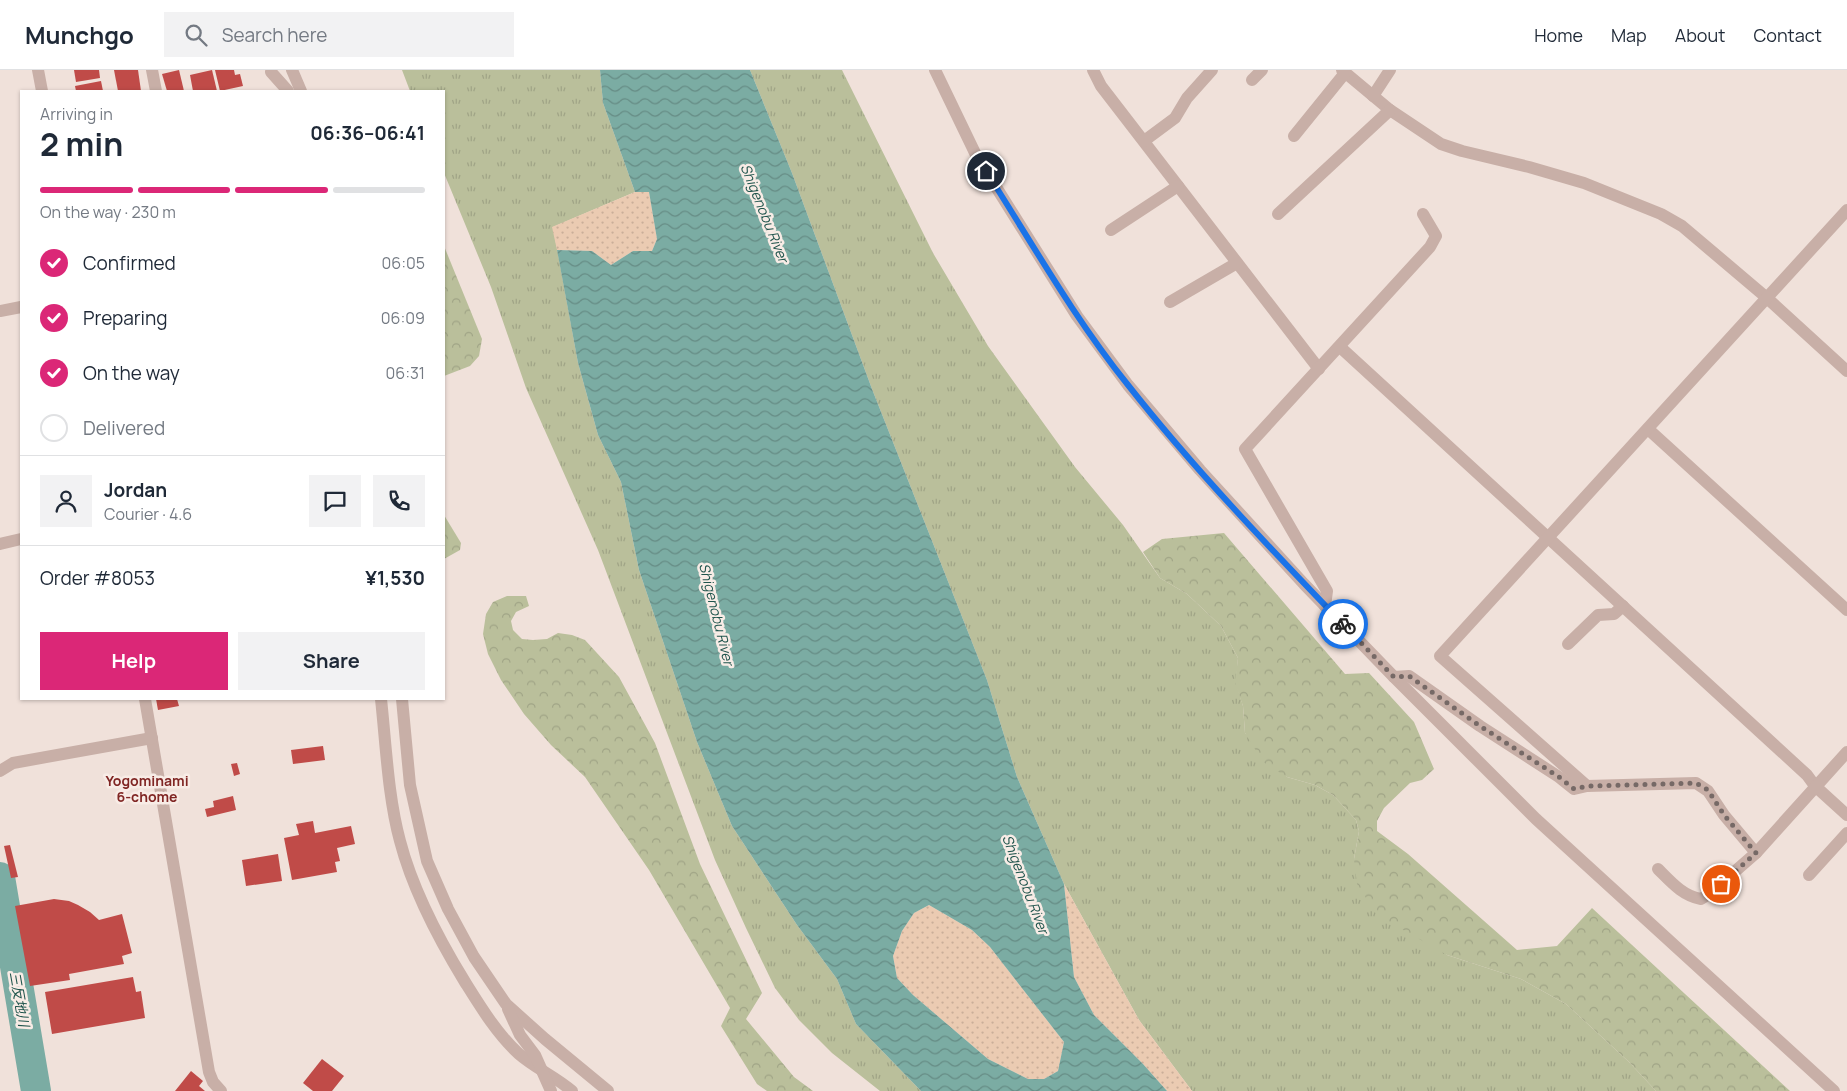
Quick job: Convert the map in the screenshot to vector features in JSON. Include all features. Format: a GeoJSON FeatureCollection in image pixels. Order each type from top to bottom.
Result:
{"type":"FeatureCollection","features":[{"type":"Feature","properties":{"kind":"street"},"geometry":{"type":"LineString","coordinates":[[38,70],[42,90]]}},
{"type":"Feature","properties":{"kind":"street"},"geometry":{"type":"LineString","coordinates":[[152,70],[156,90]]}},
{"type":"Feature","properties":{"kind":"street"},"geometry":{"type":"LineString","coordinates":[[292,70],[301,90]]}},
{"type":"Feature","properties":{"kind":"street"},"geometry":{"type":"LineString","coordinates":[[934,70],[976,155],[1077,316],[1128,385],[1200,470],[1325,606],[1536,818],[1834,1091]]}},
{"type":"Feature","properties":{"kind":"street"},"geometry":{"type":"LineString","coordinates":[[1093,70],[1101,86],[1319,369]]}},
{"type":"Feature","properties":{"kind":"street"},"geometry":{"type":"LineString","coordinates":[[1252,80],[1262,70]]}},
{"type":"Feature","properties":{"kind":"street"},"geometry":{"type":"LineString","coordinates":[[1373,96],[1390,70]]}},
{"type":"Feature","properties":{"kind":"street"},"geometry":{"type":"LineString","coordinates":[[270,71],[277,90]]}},
{"type":"Feature","properties":{"kind":"street"},"geometry":{"type":"LineString","coordinates":[[270,71],[287,90]]}},
{"type":"Feature","properties":{"kind":"street"},"geometry":{"type":"LineString","coordinates":[[1144,141],[1175,118],[1187,98],[1208,71]]}},
{"type":"Feature","properties":{"kind":"street"},"geometry":{"type":"LineString","coordinates":[[1294,136],[1343,71],[1390,110],[1441,144],[1584,183],[1660,214],[1682,226],[1767,298],[1847,371]]}},
{"type":"Feature","properties":{"kind":"street"},"geometry":{"type":"LineString","coordinates":[[1278,214],[1390,110]]}},
{"type":"Feature","properties":{"kind":"street"},"geometry":{"type":"LineString","coordinates":[[1112,230],[1178,186]]}},
{"type":"Feature","properties":{"kind":"street"},"geometry":{"type":"LineString","coordinates":[[1587,786],[1440,656],[1847,210]]}},
{"type":"Feature","properties":{"kind":"street"},"geometry":{"type":"LineString","coordinates":[[1325,606],[1327,591],[1245,449],[1430,247],[1436,236],[1423,214]]}},
{"type":"Feature","properties":{"kind":"street"},"geometry":{"type":"LineString","coordinates":[[1170,302],[1237,262]]}},
{"type":"Feature","properties":{"kind":"street"},"geometry":{"type":"LineString","coordinates":[[0,310],[20,307]]}},
{"type":"Feature","properties":{"kind":"street"},"geometry":{"type":"LineString","coordinates":[[1340,347],[1807,775],[1847,816]]}},
{"type":"Feature","properties":{"kind":"street"},"geometry":{"type":"LineString","coordinates":[[1648,429],[1847,610]]}},
{"type":"Feature","properties":{"kind":"street"},"geometry":{"type":"LineString","coordinates":[[0,544],[20,539]]}},
{"type":"Feature","properties":{"kind":"street"},"geometry":{"type":"LineString","coordinates":[[1568,644],[1598,615],[1614,614],[1623,606]]}},
{"type":"Feature","properties":{"kind":"street"},"geometry":{"type":"LineString","coordinates":[[1394,677],[1409,676],[1574,789],[1587,786],[1696,783],[1708,790],[1724,815],[1756,853]]}},
{"type":"Feature","properties":{"kind":"street"},"geometry":{"type":"LineString","coordinates":[[145,700],[210,1072],[213,1082],[221,1091]]}},
{"type":"Feature","properties":{"kind":"street"},"geometry":{"type":"LineString","coordinates":[[381,700],[391,787],[400,841],[420,899],[444,949],[479,1005],[515,1049],[572,1091]]}},
{"type":"Feature","properties":{"kind":"street"},"geometry":{"type":"LineString","coordinates":[[402,700],[410,785],[427,860],[448,909],[474,957],[506,1004],[520,1035],[535,1055],[552,1091]]}},
{"type":"Feature","properties":{"kind":"street"},"geometry":{"type":"LineString","coordinates":[[0,771],[13,763],[152,738]]}},
{"type":"Feature","properties":{"kind":"street"},"geometry":{"type":"LineString","coordinates":[[1658,870],[1674,886],[1692,897],[1701,899],[1756,853],[1847,752]]}},
{"type":"Feature","properties":{"kind":"street"},"geometry":{"type":"LineString","coordinates":[[1809,875],[1847,833]]}},
{"type":"Feature","properties":{"kind":"street"},"geometry":{"type":"LineString","coordinates":[[506,1004],[551,1045],[608,1091]]}},
{"type":"Feature","properties":{"kind":"green space"},"geometry":{"type":"Polygon","coordinates":[[[402,70],[600,70],[603,103],[635,192],[553,227],[578,363],[598,435],[621,482],[639,570],[697,742],[732,826],[797,925],[837,979],[856,1024],[921,1091],[880,1091],[832,1053],[799,1020],[775,988],[715,860],[598,550],[526,388],[491,287],[445,175],[445,90],[410,90],[402,70]]]}},
{"type":"Feature","properties":{"kind":"green space"},"geometry":{"type":"Polygon","coordinates":[[[750,70],[842,70],[933,253],[988,346],[1075,467],[1123,525],[1160,578],[1187,594],[1221,626],[1238,658],[1236,683],[1243,706],[1245,733],[1287,777],[1315,785],[1333,795],[1356,820],[1359,831],[1354,859],[1447,955],[1521,979],[1566,1004],[1629,1062],[1656,1091],[1192,1091],[1139,1020],[1064,884],[1017,777],[987,680],[872,389],[792,173],[750,70]]]}},
{"type":"Feature","properties":{"kind":"green space"},"geometry":{"type":"Polygon","coordinates":[[[445,248],[482,339],[479,356],[470,366],[445,376],[445,248]]]}},
{"type":"Feature","properties":{"kind":"green space"},"geometry":{"type":"Polygon","coordinates":[[[445,517],[461,543],[460,550],[445,558],[445,517]]]}},
{"type":"Feature","properties":{"kind":"green space"},"geometry":{"type":"Polygon","coordinates":[[[1224,533],[1345,674],[1369,673],[1414,722],[1434,769],[1422,780],[1410,783],[1384,808],[1377,821],[1377,831],[1408,854],[1517,950],[1557,946],[1592,908],[1790,1091],[1656,1091],[1629,1062],[1566,1004],[1521,979],[1447,955],[1377,915],[1357,884],[1354,859],[1359,831],[1356,820],[1333,795],[1315,785],[1287,777],[1263,762],[1245,733],[1243,706],[1235,683],[1238,658],[1221,626],[1187,594],[1160,578],[1143,552],[1162,539],[1224,533]]]}},
{"type":"Feature","properties":{"kind":"green space"},"geometry":{"type":"Polygon","coordinates":[[[507,596],[526,596],[529,606],[516,612],[511,621],[513,630],[522,639],[547,639],[558,633],[572,635],[585,640],[619,677],[655,743],[700,864],[762,993],[746,1019],[794,1077],[813,1091],[767,1091],[757,1084],[721,1026],[730,1008],[649,870],[585,777],[551,745],[524,714],[501,680],[488,654],[483,634],[486,614],[493,602],[507,596]]]}},
{"type":"Feature","properties":{"kind":"sand"},"geometry":{"type":"Polygon","coordinates":[[[635,192],[649,192],[657,239],[652,251],[633,251],[611,265],[592,251],[557,250],[552,227],[635,192]]]}},
{"type":"Feature","properties":{"kind":"sand"},"geometry":{"type":"Polygon","coordinates":[[[1064,884],[1139,1020],[1192,1091],[1167,1091],[1094,1015],[1074,977],[1064,884]]]}},
{"type":"Feature","properties":{"kind":"sand"},"geometry":{"type":"Polygon","coordinates":[[[929,905],[972,930],[990,947],[1064,1042],[1058,1071],[1044,1079],[1028,1079],[988,1059],[913,995],[897,978],[893,956],[902,931],[914,913],[929,905]]]}},
{"type":"Feature","properties":{"kind":"water","name":"Shigenobu River"},"geometry":{"type":"Polygon","coordinates":[[[600,70],[750,70],[792,173],[872,389],[987,680],[1017,777],[1064,884],[1074,977],[1094,1015],[1167,1091],[921,1091],[856,1024],[837,979],[797,925],[732,826],[697,742],[639,570],[621,482],[598,435],[578,363],[557,250],[592,251],[611,265],[633,251],[652,251],[657,239],[649,192],[635,192],[603,103],[600,70]],[[929,905],[914,913],[902,931],[893,956],[897,978],[913,995],[988,1059],[1028,1079],[1044,1079],[1058,1071],[1064,1042],[990,947],[972,930],[929,905]]]}},
{"type":"Feature","properties":{"kind":"building"},"geometry":{"type":"Polygon","coordinates":[[[74,70],[99,70],[100,78],[76,82],[74,70]]]}},
{"type":"Feature","properties":{"kind":"building"},"geometry":{"type":"Polygon","coordinates":[[[114,70],[138,70],[141,90],[118,90],[114,70]]]}},
{"type":"Feature","properties":{"kind":"building"},"geometry":{"type":"Polygon","coordinates":[[[179,70],[184,90],[167,90],[162,74],[179,70]]]}},
{"type":"Feature","properties":{"kind":"building"},"geometry":{"type":"Polygon","coordinates":[[[212,70],[217,90],[193,90],[190,75],[212,70]]]}},
{"type":"Feature","properties":{"kind":"building"},"geometry":{"type":"Polygon","coordinates":[[[215,70],[234,70],[235,75],[240,74],[243,86],[220,90],[215,70]]]}},
{"type":"Feature","properties":{"kind":"building"},"geometry":{"type":"Polygon","coordinates":[[[101,81],[103,90],[76,90],[75,86],[101,81]]]}},
{"type":"Feature","properties":{"kind":"building"},"geometry":{"type":"Polygon","coordinates":[[[156,700],[177,700],[179,706],[158,710],[156,700]]]}},
{"type":"Feature","properties":{"kind":"building"},"geometry":{"type":"Polygon","coordinates":[[[323,746],[325,760],[293,764],[291,750],[323,746]]]}},
{"type":"Feature","properties":{"kind":"building"},"geometry":{"type":"Polygon","coordinates":[[[237,763],[240,774],[234,776],[231,764],[237,763]]]}},
{"type":"Feature","properties":{"kind":"building"},"geometry":{"type":"Polygon","coordinates":[[[233,796],[236,810],[207,817],[205,809],[214,807],[213,801],[233,796]]]}},
{"type":"Feature","properties":{"kind":"building"},"geometry":{"type":"Polygon","coordinates":[[[313,821],[315,833],[351,826],[355,844],[337,848],[340,861],[335,862],[337,872],[292,880],[284,838],[299,835],[296,824],[313,821]]]}},
{"type":"Feature","properties":{"kind":"building"},"geometry":{"type":"Polygon","coordinates":[[[10,845],[18,877],[11,878],[4,846],[10,845]]]}},
{"type":"Feature","properties":{"kind":"building"},"geometry":{"type":"Polygon","coordinates":[[[278,854],[282,881],[246,886],[242,860],[278,854]]]}},
{"type":"Feature","properties":{"kind":"building"},"geometry":{"type":"Polygon","coordinates":[[[54,899],[69,901],[78,905],[99,920],[122,914],[132,953],[122,956],[124,964],[69,974],[70,980],[30,986],[15,906],[54,899]]]}},
{"type":"Feature","properties":{"kind":"building"},"geometry":{"type":"Polygon","coordinates":[[[133,977],[136,992],[141,991],[145,1018],[52,1034],[45,992],[133,977]]]}},
{"type":"Feature","properties":{"kind":"building"},"geometry":{"type":"Polygon","coordinates":[[[322,1059],[344,1076],[332,1091],[313,1091],[303,1083],[322,1059]]]}},
{"type":"Feature","properties":{"kind":"building"},"geometry":{"type":"Polygon","coordinates":[[[191,1071],[203,1081],[199,1086],[205,1091],[175,1091],[191,1071]]]}},
{"type":"Feature","properties":{"kind":"waterway","name":"三反地川"},"geometry":{"type":"LineString","coordinates":[[0,877],[36,1091]]}},
{"type":"Feature","properties":{"kind":"way so far"},"geometry":{"type":"LineString","coordinates":[[1343,624],[1394,677],[1409,676],[1574,789],[1587,786],[1696,783],[1708,790],[1724,815],[1756,853],[1721,884]]}},
{"type":"Feature","properties":{"kind":"district","name":"Yogominami 6-chome"},"geometry":{"type":"Point","coordinates":[147,788]}},
{"type":"Feature","properties":{"kind":"route"},"geometry":{"type":"LineString","coordinates":[[986,171],[1077,316],[1128,385],[1200,470],[1343,624]]}}]}
